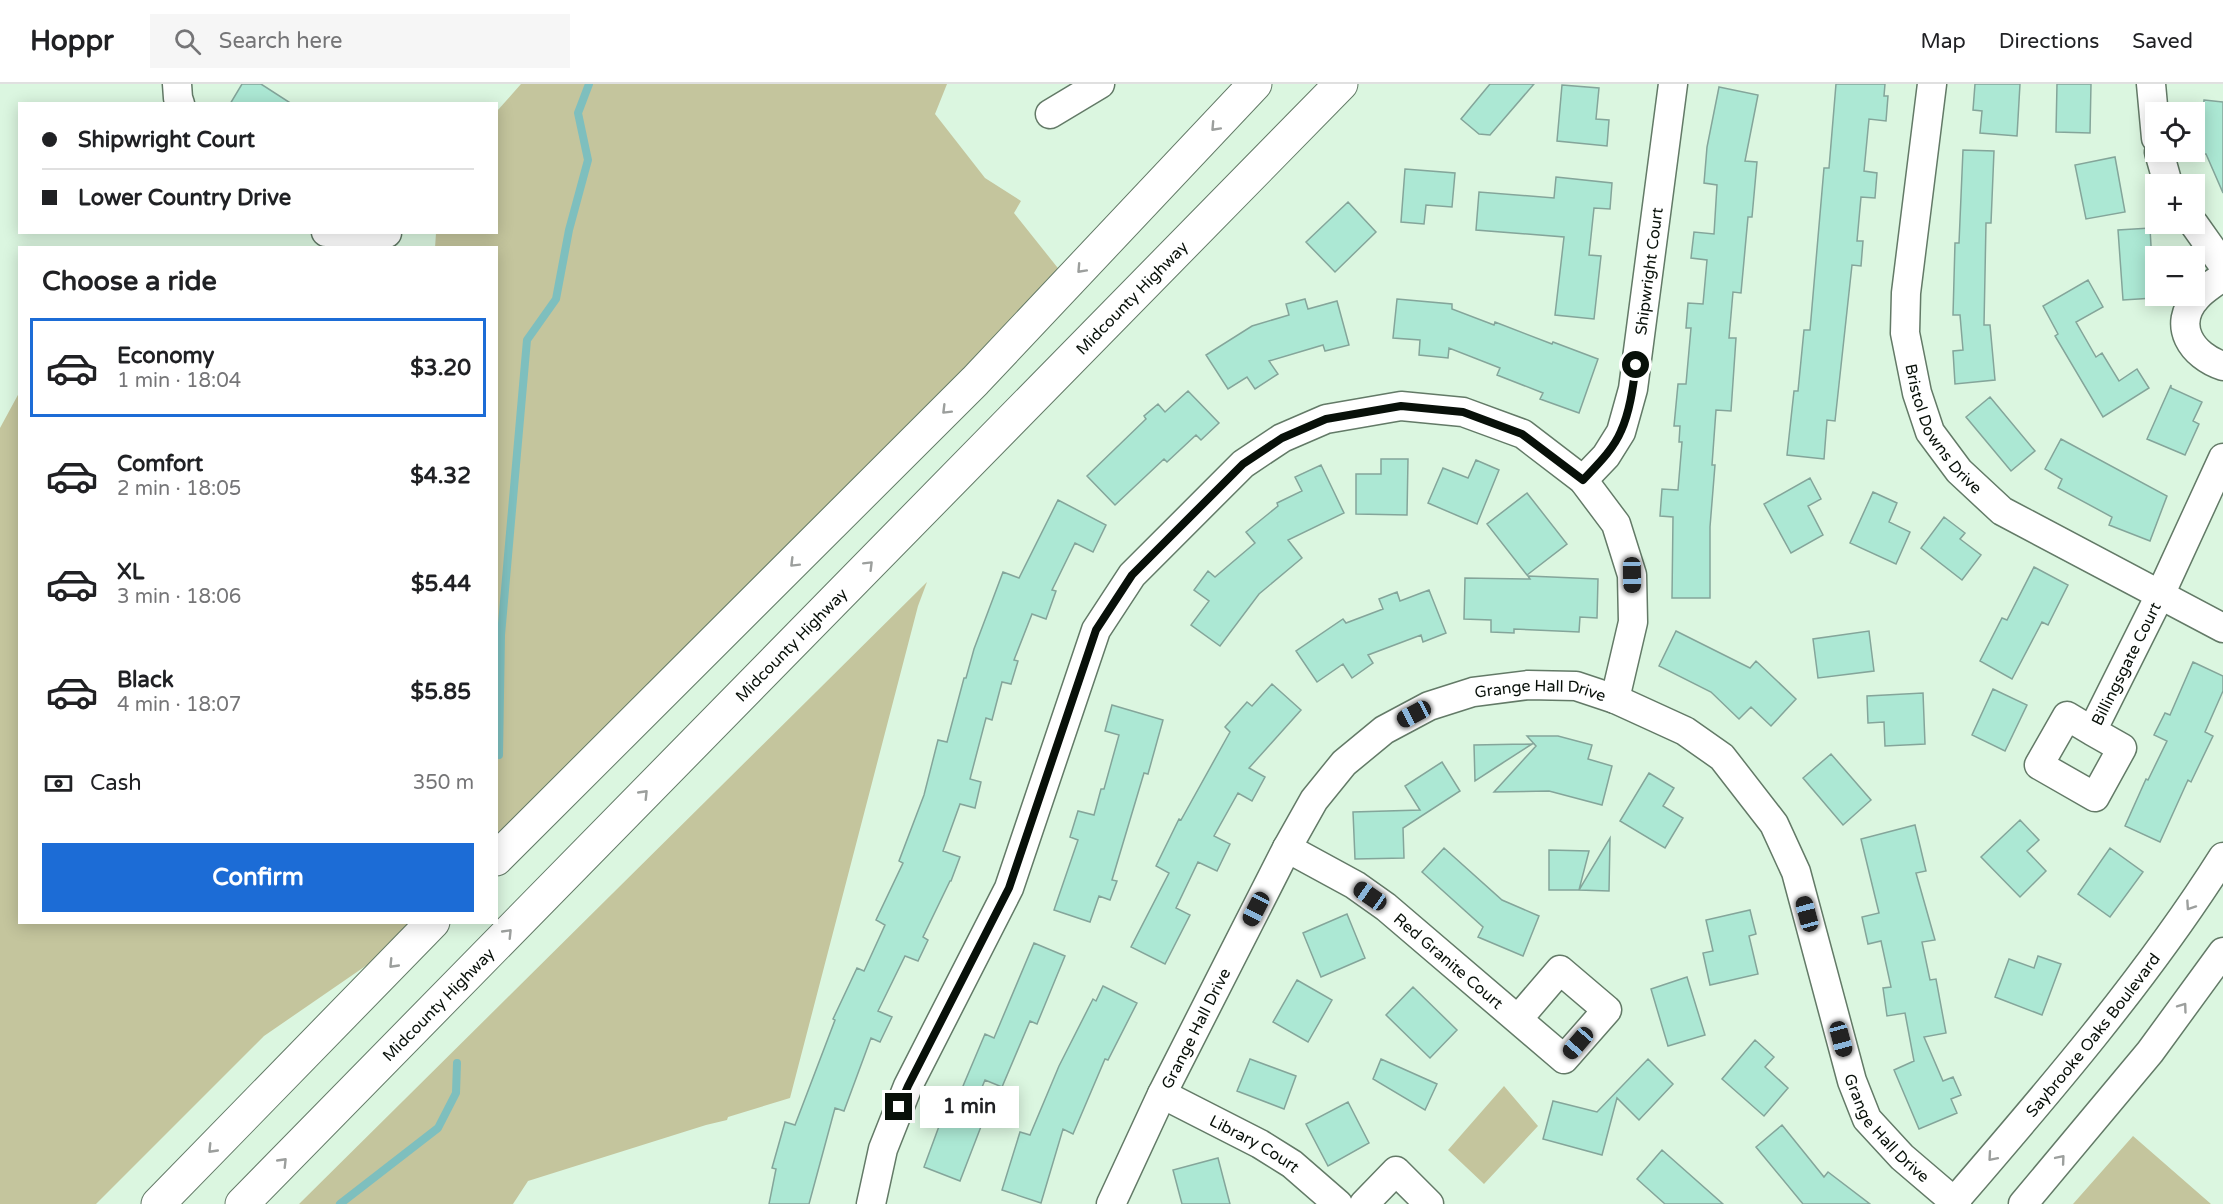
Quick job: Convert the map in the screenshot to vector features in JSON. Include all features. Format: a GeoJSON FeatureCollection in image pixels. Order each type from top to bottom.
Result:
{"type":"FeatureCollection","features":[{"type":"Feature","properties":{"kind":"main road"},"geometry":{"type":"LineString","coordinates":[[498,857],[975,381],[1255,84]]}},
{"type":"Feature","properties":{"kind":"main road","name":"Midcounty Highway"},"geometry":{"type":"LineString","coordinates":[[242,1204],[1341,84]]}},
{"type":"Feature","properties":{"kind":"main road"},"geometry":{"type":"LineString","coordinates":[[158,1204],[432,924]]}},
{"type":"Feature","properties":{"kind":"street"},"geometry":{"type":"LineString","coordinates":[[177,84],[179,102]]}},
{"type":"Feature","properties":{"kind":"street"},"geometry":{"type":"LineString","coordinates":[[1050,114],[1100,84]]}},
{"type":"Feature","properties":{"kind":"street","name":"Shipwright Court"},"geometry":{"type":"LineString","coordinates":[[1583,480],[1606,456],[1621,432],[1633,389],[1673,84]]}},
{"type":"Feature","properties":{"kind":"street","name":"Bristol Downs Drive"},"geometry":{"type":"LineString","coordinates":[[1932,84],[1906,293],[1905,333],[1917,393],[1930,432],[1959,471],[2002,511],[2223,628]]}},
{"type":"Feature","properties":{"kind":"street"},"geometry":{"type":"LineString","coordinates":[[2151,84],[2153,102]]}},
{"type":"Feature","properties":{"kind":"street"},"geometry":{"type":"LineString","coordinates":[[2201,234],[2223,265]]}},
{"type":"Feature","properties":{"kind":"street"},"geometry":{"type":"LineString","coordinates":[[2223,276],[2196,298],[2187,314],[2186,332],[2194,349],[2208,361],[2223,366]]}},
{"type":"Feature","properties":{"kind":"street"},"geometry":{"type":"LineString","coordinates":[[871,1204],[883,1149],[908,1086],[1009,888],[1096,630],[1132,575],[1243,464],[1282,438],[1326,419],[1401,406],[1463,412],[1522,434],[1583,480],[1616,524],[1632,575],[1633,622],[1615,699]]}},
{"type":"Feature","properties":{"kind":"street","name":"Billingsgate Court"},"geometry":{"type":"LineString","coordinates":[[2092,731],[2160,595],[2223,458]]}},
{"type":"Feature","properties":{"kind":"street","name":"Grange Hall Drive"},"geometry":{"type":"LineString","coordinates":[[1111,1204],[1162,1094],[1287,848],[1314,800],[1344,763],[1384,730],[1429,706],[1473,692],[1528,686],[1576,686],[1615,699],[1685,731],[1722,757],[1774,824],[1796,872],[1852,1081],[1867,1119],[1902,1157],[1954,1203]]}},
{"type":"Feature","properties":{"kind":"street","name":"Red Granite Court"},"geometry":{"type":"LineString","coordinates":[[1287,848],[1355,885],[1386,907],[1518,1019]]}},
{"type":"Feature","properties":{"kind":"street","name":"Saybrooke Oaks Boulevard"},"geometry":{"type":"LineString","coordinates":[[1954,1203],[2104,1021],[2176,926],[2223,857]]}},
{"type":"Feature","properties":{"kind":"street"},"geometry":{"type":"LineString","coordinates":[[2023,1204],[2150,1052],[2223,952]]}},
{"type":"Feature","properties":{"kind":"street","name":"Library Court"},"geometry":{"type":"LineString","coordinates":[[1162,1094],[1260,1144],[1292,1164],[1338,1204]]}},
{"type":"Feature","properties":{"kind":"street"},"geometry":{"type":"LineString","coordinates":[[1364,1204],[1396,1171],[1429,1204]]}},
{"type":"Feature","properties":{"kind":"green space"},"geometry":{"type":"Polygon","coordinates":[[[521,84],[947,84],[935,114],[985,178],[1021,201],[1014,213],[1069,282],[498,858],[498,246],[435,246],[436,234],[498,234],[498,110],[521,84]]]}},
{"type":"Feature","properties":{"kind":"green space"},"geometry":{"type":"Polygon","coordinates":[[[18,395],[18,924],[427,924],[264,1036],[96,1204],[0,1204],[0,428],[18,395]]]}},
{"type":"Feature","properties":{"kind":"green space"},"geometry":{"type":"Polygon","coordinates":[[[927,582],[918,606],[790,1098],[728,1117],[727,1120],[528,1181],[513,1204],[299,1204],[927,582]]]}},
{"type":"Feature","properties":{"kind":"green space"},"geometry":{"type":"Polygon","coordinates":[[[1504,1086],[1538,1126],[1484,1184],[1448,1150],[1504,1086]]]}},
{"type":"Feature","properties":{"kind":"green space"},"geometry":{"type":"Polygon","coordinates":[[[2133,1136],[2211,1204],[2073,1204],[2133,1136]]]}},
{"type":"Feature","properties":{"kind":"building"},"geometry":{"type":"Polygon","coordinates":[[[242,84],[261,84],[289,102],[231,102],[242,84]]]}},
{"type":"Feature","properties":{"kind":"building"},"geometry":{"type":"Polygon","coordinates":[[[1490,84],[1534,84],[1490,135],[1479,134],[1461,119],[1490,84]]]}},
{"type":"Feature","properties":{"kind":"building"},"geometry":{"type":"Polygon","coordinates":[[[1836,84],[1885,84],[1884,96],[1888,96],[1886,121],[1869,119],[1864,171],[1877,173],[1875,198],[1861,197],[1857,241],[1863,241],[1861,266],[1852,265],[1835,421],[1827,420],[1824,459],[1787,455],[1794,391],[1798,391],[1804,330],[1810,330],[1824,168],[1829,168],[1836,84]]]}},
{"type":"Feature","properties":{"kind":"building"},"geometry":{"type":"Polygon","coordinates":[[[1975,84],[2020,84],[2017,136],[1980,133],[1982,111],[1973,110],[1975,84]]]}},
{"type":"Feature","properties":{"kind":"building"},"geometry":{"type":"Polygon","coordinates":[[[2057,84],[2091,84],[2090,133],[2056,132],[2057,84]]]}},
{"type":"Feature","properties":{"kind":"building"},"geometry":{"type":"Polygon","coordinates":[[[1562,85],[1599,88],[1596,119],[1609,120],[1607,146],[1557,141],[1562,85]]]}},
{"type":"Feature","properties":{"kind":"building"},"geometry":{"type":"Polygon","coordinates":[[[1719,87],[1758,95],[1745,161],[1757,162],[1752,217],[1748,217],[1741,293],[1733,292],[1729,338],[1736,338],[1731,411],[1716,410],[1712,465],[1715,465],[1710,527],[1710,598],[1672,598],[1673,517],[1660,516],[1662,489],[1678,490],[1682,442],[1679,442],[1680,426],[1674,426],[1678,384],[1686,384],[1691,328],[1686,328],[1688,303],[1703,304],[1707,260],[1691,258],[1694,232],[1714,234],[1717,185],[1704,183],[1707,147],[1719,87]]]}},
{"type":"Feature","properties":{"kind":"building"},"geometry":{"type":"Polygon","coordinates":[[[2204,100],[2223,102],[2223,193],[2205,154],[2204,100]]]}},
{"type":"Feature","properties":{"kind":"building"},"geometry":{"type":"Polygon","coordinates":[[[1963,150],[1994,151],[1991,223],[1986,223],[1984,325],[1990,325],[1995,380],[1955,384],[1953,351],[1963,350],[1960,315],[1953,315],[1955,243],[1959,243],[1963,150]]]}},
{"type":"Feature","properties":{"kind":"building"},"geometry":{"type":"Polygon","coordinates":[[[2115,157],[2125,212],[2086,219],[2075,165],[2115,157]]]}},
{"type":"Feature","properties":{"kind":"building"},"geometry":{"type":"Polygon","coordinates":[[[1405,169],[1455,173],[1452,207],[1426,205],[1424,224],[1401,222],[1405,169]]]}},
{"type":"Feature","properties":{"kind":"building"},"geometry":{"type":"Polygon","coordinates":[[[1556,177],[1612,183],[1610,209],[1594,208],[1589,255],[1601,256],[1594,319],[1555,315],[1564,237],[1476,230],[1479,192],[1554,198],[1556,177]]]}},
{"type":"Feature","properties":{"kind":"building"},"geometry":{"type":"Polygon","coordinates":[[[1348,202],[1376,232],[1335,272],[1306,242],[1348,202]]]}},
{"type":"Feature","properties":{"kind":"building"},"geometry":{"type":"Polygon","coordinates":[[[2145,228],[2145,234],[2150,234],[2151,246],[2145,246],[2145,299],[2123,300],[2118,230],[2145,228]]]}},
{"type":"Feature","properties":{"kind":"building"},"geometry":{"type":"Polygon","coordinates":[[[2088,280],[2103,307],[2076,322],[2096,357],[2102,353],[2119,381],[2137,369],[2149,388],[2103,417],[2055,336],[2058,334],[2043,306],[2088,280]]]}},
{"type":"Feature","properties":{"kind":"building"},"geometry":{"type":"Polygon","coordinates":[[[1305,299],[1308,309],[1337,301],[1349,345],[1325,351],[1323,345],[1269,361],[1278,374],[1255,389],[1247,377],[1228,389],[1206,355],[1252,326],[1289,315],[1286,304],[1305,299]]]}},
{"type":"Feature","properties":{"kind":"building"},"geometry":{"type":"Polygon","coordinates":[[[1397,299],[1452,304],[1452,309],[1494,325],[1495,322],[1598,359],[1579,413],[1540,399],[1543,393],[1497,375],[1500,368],[1449,348],[1448,358],[1419,355],[1420,340],[1393,338],[1397,299]]]}},
{"type":"Feature","properties":{"kind":"building"},"geometry":{"type":"Polygon","coordinates":[[[2171,385],[2171,388],[2202,402],[2193,421],[2199,424],[2185,455],[2147,439],[2171,385]]]}},
{"type":"Feature","properties":{"kind":"building"},"geometry":{"type":"Polygon","coordinates":[[[1188,391],[1219,423],[1201,440],[1196,435],[1167,462],[1164,459],[1115,505],[1087,476],[1146,419],[1144,416],[1158,404],[1165,412],[1188,391]]]}},
{"type":"Feature","properties":{"kind":"building"},"geometry":{"type":"Polygon","coordinates":[[[1990,397],[2035,451],[2011,471],[1966,417],[1990,397]]]}},
{"type":"Feature","properties":{"kind":"building"},"geometry":{"type":"Polygon","coordinates":[[[2061,439],[2167,496],[2150,541],[2109,525],[2112,517],[2058,488],[2062,479],[2045,469],[2061,439]]]}},
{"type":"Feature","properties":{"kind":"building"},"geometry":{"type":"Polygon","coordinates":[[[1381,459],[1408,459],[1407,515],[1356,514],[1356,474],[1381,474],[1381,459]]]}},
{"type":"Feature","properties":{"kind":"building"},"geometry":{"type":"Polygon","coordinates":[[[1476,460],[1499,470],[1477,524],[1428,503],[1443,468],[1468,478],[1476,460]]]}},
{"type":"Feature","properties":{"kind":"building"},"geometry":{"type":"Polygon","coordinates":[[[1321,465],[1344,513],[1288,540],[1302,558],[1259,594],[1220,646],[1191,625],[1209,601],[1194,590],[1208,571],[1215,577],[1255,543],[1246,532],[1278,506],[1277,503],[1302,491],[1295,477],[1321,465]]]}},
{"type":"Feature","properties":{"kind":"building"},"geometry":{"type":"Polygon","coordinates":[[[1810,478],[1821,499],[1808,506],[1823,535],[1791,553],[1764,504],[1810,478]]]}},
{"type":"Feature","properties":{"kind":"building"},"geometry":{"type":"Polygon","coordinates":[[[1873,492],[1897,503],[1889,522],[1910,532],[1896,564],[1850,543],[1873,492]]]}},
{"type":"Feature","properties":{"kind":"building"},"geometry":{"type":"Polygon","coordinates":[[[1527,493],[1567,544],[1527,575],[1487,524],[1527,493]]]}},
{"type":"Feature","properties":{"kind":"building"},"geometry":{"type":"Polygon","coordinates":[[[1058,500],[1106,525],[1093,552],[1075,543],[1052,590],[1056,591],[1046,619],[1032,614],[1014,660],[1018,661],[1011,684],[1002,682],[992,720],[986,718],[970,779],[981,782],[975,808],[960,804],[943,851],[960,857],[951,881],[923,937],[928,940],[918,961],[905,956],[878,1011],[892,1017],[880,1042],[871,1038],[844,1111],[835,1108],[809,1204],[769,1204],[776,1169],[772,1168],[785,1122],[795,1125],[835,1020],[833,1019],[857,968],[864,971],[885,925],[876,920],[903,863],[899,861],[924,795],[938,740],[947,742],[964,678],[966,678],[974,649],[1003,572],[1019,578],[1058,500]]]}},
{"type":"Feature","properties":{"kind":"building"},"geometry":{"type":"Polygon","coordinates":[[[1944,517],[1965,533],[1960,539],[1981,555],[1962,580],[1921,548],[1944,517]]]}},
{"type":"Feature","properties":{"kind":"building"},"geometry":{"type":"Polygon","coordinates":[[[2034,567],[2068,585],[2048,625],[2042,622],[2012,679],[1980,661],[2002,618],[2007,620],[2034,567]]]}},
{"type":"Feature","properties":{"kind":"building"},"geometry":{"type":"Polygon","coordinates":[[[1528,576],[1598,579],[1597,618],[1580,617],[1579,632],[1514,629],[1514,633],[1491,632],[1491,620],[1464,619],[1465,578],[1530,579],[1528,576]]]}},
{"type":"Feature","properties":{"kind":"building"},"geometry":{"type":"Polygon","coordinates":[[[1429,590],[1446,633],[1423,642],[1421,635],[1368,655],[1373,663],[1352,678],[1343,664],[1317,682],[1296,651],[1343,619],[1346,623],[1383,609],[1379,599],[1397,592],[1400,601],[1429,590]]]}},
{"type":"Feature","properties":{"kind":"building"},"geometry":{"type":"Polygon","coordinates":[[[1676,631],[1750,668],[1756,661],[1796,699],[1771,726],[1751,707],[1739,719],[1711,692],[1659,666],[1676,631]]]}},
{"type":"Feature","properties":{"kind":"building"},"geometry":{"type":"Polygon","coordinates":[[[1869,631],[1874,671],[1818,678],[1813,639],[1869,631]]]}},
{"type":"Feature","properties":{"kind":"building"},"geometry":{"type":"Polygon","coordinates":[[[2193,662],[2223,676],[2223,691],[2205,732],[2213,736],[2191,782],[2188,780],[2160,842],[2125,826],[2146,779],[2148,780],[2167,741],[2154,735],[2165,713],[2170,715],[2193,662]]]}},
{"type":"Feature","properties":{"kind":"building"},"geometry":{"type":"Polygon","coordinates":[[[1272,684],[1301,710],[1249,768],[1265,777],[1252,801],[1238,793],[1214,836],[1230,844],[1217,871],[1198,862],[1176,908],[1190,915],[1165,964],[1131,947],[1169,873],[1156,866],[1179,819],[1181,820],[1230,732],[1225,727],[1247,702],[1252,706],[1272,684]]]}},
{"type":"Feature","properties":{"kind":"building"},"geometry":{"type":"Polygon","coordinates":[[[1993,689],[2027,705],[2005,751],[1972,735],[1993,689]]]}},
{"type":"Feature","properties":{"kind":"building"},"geometry":{"type":"Polygon","coordinates":[[[1923,693],[1925,744],[1885,746],[1884,722],[1868,723],[1867,696],[1923,693]]]}},
{"type":"Feature","properties":{"kind":"building"},"geometry":{"type":"Polygon","coordinates":[[[1112,705],[1163,720],[1148,774],[1144,773],[1112,880],[1117,881],[1110,900],[1099,896],[1090,922],[1054,910],[1078,840],[1070,837],[1078,811],[1094,815],[1101,789],[1104,789],[1119,735],[1105,731],[1112,705]]]}},
{"type":"Feature","properties":{"kind":"building"},"geometry":{"type":"Polygon","coordinates":[[[1527,736],[1558,736],[1592,745],[1588,759],[1612,766],[1602,805],[1549,791],[1494,792],[1536,746],[1527,736]]]}},
{"type":"Feature","properties":{"kind":"building"},"geometry":{"type":"Polygon","coordinates":[[[1532,744],[1501,764],[1475,781],[1474,745],[1532,744]]]}},
{"type":"Feature","properties":{"kind":"building"},"geometry":{"type":"Polygon","coordinates":[[[1831,754],[1871,800],[1843,825],[1803,778],[1831,754]]]}},
{"type":"Feature","properties":{"kind":"building"},"geometry":{"type":"Polygon","coordinates":[[[1442,762],[1460,791],[1403,828],[1404,858],[1355,859],[1353,812],[1420,810],[1405,786],[1442,762]]]}},
{"type":"Feature","properties":{"kind":"building"},"geometry":{"type":"Polygon","coordinates":[[[1649,773],[1674,788],[1663,806],[1683,818],[1665,848],[1620,821],[1649,773]]]}},
{"type":"Feature","properties":{"kind":"building"},"geometry":{"type":"Polygon","coordinates":[[[2020,820],[2039,840],[2027,851],[2046,871],[2020,897],[1981,857],[2020,820]]]}},
{"type":"Feature","properties":{"kind":"building"},"geometry":{"type":"Polygon","coordinates":[[[1915,825],[1926,871],[1916,873],[1935,940],[1922,942],[1930,980],[1936,979],[1946,1033],[1924,1037],[1943,1081],[1953,1077],[1961,1095],[1951,1099],[1957,1113],[1919,1129],[1894,1070],[1914,1061],[1905,1013],[1887,1016],[1883,988],[1891,987],[1881,941],[1868,944],[1862,917],[1879,913],[1861,839],[1915,825]]]}},
{"type":"Feature","properties":{"kind":"building"},"geometry":{"type":"Polygon","coordinates":[[[1610,838],[1609,891],[1579,890],[1610,838]]]}},
{"type":"Feature","properties":{"kind":"building"},"geometry":{"type":"Polygon","coordinates":[[[1444,848],[1502,900],[1539,916],[1523,956],[1478,937],[1483,927],[1422,872],[1444,848]]]}},
{"type":"Feature","properties":{"kind":"building"},"geometry":{"type":"Polygon","coordinates":[[[2110,848],[2143,872],[2110,917],[2078,894],[2110,848]]]}},
{"type":"Feature","properties":{"kind":"building"},"geometry":{"type":"Polygon","coordinates":[[[1549,850],[1589,851],[1579,890],[1549,890],[1549,850]]]}},
{"type":"Feature","properties":{"kind":"building"},"geometry":{"type":"Polygon","coordinates":[[[1750,910],[1756,934],[1749,936],[1758,974],[1710,985],[1703,953],[1713,951],[1706,920],[1750,910]]]}},
{"type":"Feature","properties":{"kind":"building"},"geometry":{"type":"Polygon","coordinates":[[[1347,914],[1365,958],[1321,977],[1303,933],[1347,914]]]}},
{"type":"Feature","properties":{"kind":"building"},"geometry":{"type":"Polygon","coordinates":[[[1034,943],[1065,956],[1037,1024],[1030,1021],[1002,1087],[985,1080],[969,1119],[982,1124],[960,1181],[924,1167],[945,1110],[952,1112],[985,1034],[994,1038],[1034,943]]]}},
{"type":"Feature","properties":{"kind":"building"},"geometry":{"type":"Polygon","coordinates":[[[2038,956],[2061,964],[2042,1015],[1995,997],[2009,959],[2034,968],[2038,956]]]}},
{"type":"Feature","properties":{"kind":"building"},"geometry":{"type":"Polygon","coordinates":[[[1687,977],[1705,1035],[1668,1046],[1651,989],[1687,977]]]}},
{"type":"Feature","properties":{"kind":"building"},"geometry":{"type":"Polygon","coordinates":[[[1297,980],[1332,1000],[1308,1042],[1273,1022],[1297,980]]]}},
{"type":"Feature","properties":{"kind":"building"},"geometry":{"type":"Polygon","coordinates":[[[1103,986],[1137,1003],[1108,1060],[1105,1059],[1073,1134],[1063,1129],[1041,1203],[1002,1190],[1020,1132],[1030,1135],[1059,1066],[1093,999],[1096,1001],[1103,986]]]}},
{"type":"Feature","properties":{"kind":"building"},"geometry":{"type":"Polygon","coordinates":[[[1413,987],[1457,1030],[1430,1058],[1386,1015],[1413,987]]]}},
{"type":"Feature","properties":{"kind":"building"},"geometry":{"type":"Polygon","coordinates":[[[1755,1040],[1774,1057],[1765,1067],[1788,1088],[1764,1116],[1722,1079],[1755,1040]]]}},
{"type":"Feature","properties":{"kind":"building"},"geometry":{"type":"Polygon","coordinates":[[[1250,1059],[1296,1076],[1284,1109],[1237,1091],[1250,1059]]]}},
{"type":"Feature","properties":{"kind":"building"},"geometry":{"type":"Polygon","coordinates":[[[1381,1059],[1437,1084],[1425,1110],[1373,1079],[1381,1059]]]}},
{"type":"Feature","properties":{"kind":"building"},"geometry":{"type":"Polygon","coordinates":[[[1648,1059],[1673,1084],[1639,1120],[1617,1098],[1602,1155],[1543,1139],[1553,1101],[1597,1112],[1648,1059]]]}},
{"type":"Feature","properties":{"kind":"building"},"geometry":{"type":"Polygon","coordinates":[[[1348,1102],[1369,1143],[1328,1166],[1306,1124],[1348,1102]]]}},
{"type":"Feature","properties":{"kind":"building"},"geometry":{"type":"Polygon","coordinates":[[[1782,1125],[1824,1177],[1828,1172],[1870,1204],[1803,1204],[1756,1147],[1782,1125]]]}},
{"type":"Feature","properties":{"kind":"building"},"geometry":{"type":"Polygon","coordinates":[[[1662,1150],[1723,1204],[1665,1204],[1637,1179],[1662,1150]]]}},
{"type":"Feature","properties":{"kind":"building"},"geometry":{"type":"Polygon","coordinates":[[[1218,1158],[1230,1204],[1182,1204],[1173,1170],[1218,1158]]]}},
{"type":"Feature","properties":{"kind":"waterway"},"geometry":{"type":"LineString","coordinates":[[499,755],[501,635],[527,340],[556,299],[569,230],[588,160],[578,113],[589,84]]}},
{"type":"Feature","properties":{"kind":"waterway"},"geometry":{"type":"LineString","coordinates":[[340,1204],[438,1128],[456,1093],[457,1063]]}},
{"type":"Feature","properties":{"kind":"route"},"geometry":{"type":"LineString","coordinates":[[899,1107],[1009,888],[1096,630],[1132,575],[1243,464],[1282,438],[1326,419],[1401,406],[1463,412],[1522,434],[1583,480],[1606,456],[1621,432],[1633,389],[1636,365]]}}]}
